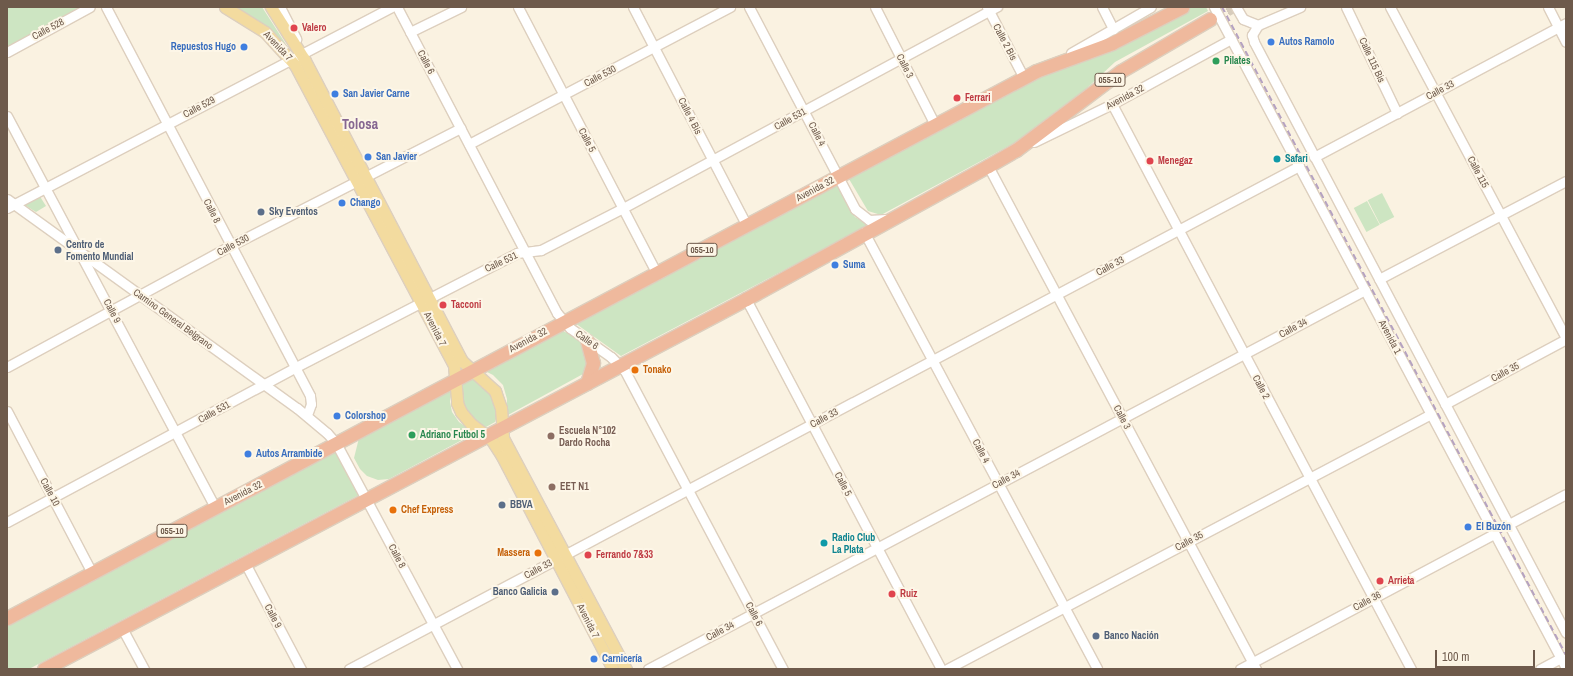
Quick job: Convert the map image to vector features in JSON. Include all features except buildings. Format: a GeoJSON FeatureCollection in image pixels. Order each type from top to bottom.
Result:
{"type":"FeatureCollection","features":[{"type":"Feature","properties":{"kind":"highway","name":"Avenida 32"},"geometry":{"type":"LineString","coordinates":[[7,618],[1024,78],[1051,64],[1112,43],[1182,7]]}},
{"type":"Feature","properties":{"kind":"highway","name":"Avenida 32"},"geometry":{"type":"LineString","coordinates":[[44,669],[746,299],[864,232],[988,166],[1016,150],[1121,71],[1212,13]]}},
{"type":"Feature","properties":{"kind":"highway"},"geometry":{"type":"LineString","coordinates":[[586,383],[593,363],[587,341]]}},
{"type":"Feature","properties":{"kind":"main road","name":"Avenida 7"},"geometry":{"type":"LineString","coordinates":[[225,7],[265,32],[296,57]]}},
{"type":"Feature","properties":{"kind":"main road","name":"Avenida 7"},"geometry":{"type":"LineString","coordinates":[[271,7],[296,57],[426,300],[462,361],[471,371],[495,391],[501,408],[501,428],[503,438],[561,557],[613,669]]}},
{"type":"Feature","properties":{"kind":"main road","name":"Avenida 7"},"geometry":{"type":"LineString","coordinates":[[426,300],[454,365],[460,410],[471,424],[486,436],[502,456],[626,669]]}},
{"type":"Feature","properties":{"kind":"street","name":"Calle 528"},"geometry":{"type":"LineString","coordinates":[[7,52],[90,7]]}},
{"type":"Feature","properties":{"kind":"street","name":"Calle 8"},"geometry":{"type":"LineString","coordinates":[[106,7],[312,400],[307,416]]}},
{"type":"Feature","properties":{"kind":"street","name":"Avenida 7"},"geometry":{"type":"LineString","coordinates":[[280,7],[296,57]]}},
{"type":"Feature","properties":{"kind":"street","name":"Calle 529"},"geometry":{"type":"LineString","coordinates":[[9,203],[46,187],[392,7]]}},
{"type":"Feature","properties":{"kind":"street","name":"Calle 6"},"geometry":{"type":"LineString","coordinates":[[397,7],[563,322],[621,365],[783,669]]}},
{"type":"Feature","properties":{"kind":"street"},"geometry":{"type":"LineString","coordinates":[[410,32],[461,7]]}},
{"type":"Feature","properties":{"kind":"street","name":"Calle 5"},"geometry":{"type":"LineString","coordinates":[[518,7],[656,274]]}},
{"type":"Feature","properties":{"kind":"street","name":"Calle 4 Bis"},"geometry":{"type":"LineString","coordinates":[[633,7],[747,226]]}},
{"type":"Feature","properties":{"kind":"street","name":"Calle 530"},"geometry":{"type":"LineString","coordinates":[[470,144],[730,7]]}},
{"type":"Feature","properties":{"kind":"street","name":"Calle 4"},"geometry":{"type":"LineString","coordinates":[[748,7],[805,110],[858,214],[869,220],[888,219]]}},
{"type":"Feature","properties":{"kind":"street","name":"Calle 3"},"geometry":{"type":"LineString","coordinates":[[875,7],[935,125]]}},
{"type":"Feature","properties":{"kind":"street"},"geometry":{"type":"LineString","coordinates":[[1102,7],[1113,29]]}},
{"type":"Feature","properties":{"kind":"street","name":"Avenida 32"},"geometry":{"type":"LineString","coordinates":[[1051,64],[1151,7]]}},
{"type":"Feature","properties":{"kind":"street"},"geometry":{"type":"LineString","coordinates":[[1236,7],[1243,19],[1258,25],[1300,7]]}},
{"type":"Feature","properties":{"kind":"street","name":"Calle 115 Bis"},"geometry":{"type":"LineString","coordinates":[[1346,7],[1397,113]]}},
{"type":"Feature","properties":{"kind":"street","name":"Calle 115"},"geometry":{"type":"LineString","coordinates":[[1390,7],[1566,339]]}},
{"type":"Feature","properties":{"kind":"street"},"geometry":{"type":"LineString","coordinates":[[1548,7],[1562,25],[1566,42]]}},
{"type":"Feature","properties":{"kind":"street","name":"Calle 531"},"geometry":{"type":"LineString","coordinates":[[7,522],[176,433],[294,368],[517,253],[540,250],[713,161],[991,8]]}},
{"type":"Feature","properties":{"kind":"street","name":"Calle 2 Bis"},"geometry":{"type":"LineString","coordinates":[[991,8],[1024,78]]}},
{"type":"Feature","properties":{"kind":"street","name":"Avenida 1"},"geometry":{"type":"LineString","coordinates":[[1212,13],[1231,39],[1566,668]]}},
{"type":"Feature","properties":{"kind":"street","name":"Avenida 1"},"geometry":{"type":"LineString","coordinates":[[1258,25],[1252,34],[1254,42],[1566,633]]}},
{"type":"Feature","properties":{"kind":"street","name":"Calle 33"},"geometry":{"type":"LineString","coordinates":[[1314,157],[1562,25]]}},
{"type":"Feature","properties":{"kind":"street","name":"Avenida 32"},"geometry":{"type":"LineString","coordinates":[[1016,150],[1112,104],[1231,39]]}},
{"type":"Feature","properties":{"kind":"street","name":"Calle 2"},"geometry":{"type":"LineString","coordinates":[[1112,104],[1411,669]]}},
{"type":"Feature","properties":{"kind":"street","name":"Calle 9"},"geometry":{"type":"LineString","coordinates":[[7,116],[112,310],[215,507]]}},
{"type":"Feature","properties":{"kind":"street","name":"Calle 530"},"geometry":{"type":"LineString","coordinates":[[7,367],[139,294],[230,246],[461,128]]}},
{"type":"Feature","properties":{"kind":"street","name":"Calle 3"},"geometry":{"type":"LineString","coordinates":[[988,166],[1254,666]]}},
{"type":"Feature","properties":{"kind":"street","name":"Calle 33"},"geometry":{"type":"LineString","coordinates":[[349,669],[1299,166]]}},
{"type":"Feature","properties":{"kind":"street"},"geometry":{"type":"LineString","coordinates":[[1379,279],[1566,181]]}},
{"type":"Feature","properties":{"kind":"street","name":"Camino General Belgrano"},"geometry":{"type":"LineString","coordinates":[[9,203],[80,251],[307,416],[336,444]]}},
{"type":"Feature","properties":{"kind":"street","name":"Calle 4"},"geometry":{"type":"LineString","coordinates":[[864,232],[1097,669]]}},
{"type":"Feature","properties":{"kind":"street","name":"Calle 34"},"geometry":{"type":"LineString","coordinates":[[648,669],[1365,290]]}},
{"type":"Feature","properties":{"kind":"street","name":"Calle 5"},"geometry":{"type":"LineString","coordinates":[[746,299],[941,669]]}},
{"type":"Feature","properties":{"kind":"street","name":"Calle 35"},"geometry":{"type":"LineString","coordinates":[[1445,404],[1566,339]]}},
{"type":"Feature","properties":{"kind":"street","name":"Calle 10"},"geometry":{"type":"LineString","coordinates":[[7,411],[92,573]]}},
{"type":"Feature","properties":{"kind":"street","name":"Calle 35"},"geometry":{"type":"LineString","coordinates":[[947,669],[1431,414]]}},
{"type":"Feature","properties":{"kind":"street","name":"Calle 8"},"geometry":{"type":"LineString","coordinates":[[336,444],[367,499],[457,669]]}},
{"type":"Feature","properties":{"kind":"street"},"geometry":{"type":"LineString","coordinates":[[1509,524],[1566,494]]}},
{"type":"Feature","properties":{"kind":"street","name":"Calle 36"},"geometry":{"type":"LineString","coordinates":[[1240,669],[1254,666],[1373,598],[1494,534]]}},
{"type":"Feature","properties":{"kind":"street","name":"Calle 9"},"geometry":{"type":"LineString","coordinates":[[245,563],[301,669]]}},
{"type":"Feature","properties":{"kind":"street"},"geometry":{"type":"LineString","coordinates":[[122,628],[144,669]]}},
{"type":"Feature","properties":{"kind":"street"},"geometry":{"type":"LineString","coordinates":[[1540,669],[1561,658]]}},
{"type":"Feature","properties":{"kind":"green space"},"geometry":{"type":"Polygon","coordinates":[[[7,7],[81,7],[7,47],[7,7]]]}},
{"type":"Feature","properties":{"kind":"green space"},"geometry":{"type":"Polygon","coordinates":[[[234,7],[262,7],[289,49],[270,29],[234,7]]]}},
{"type":"Feature","properties":{"kind":"green space"},"geometry":{"type":"Polygon","coordinates":[[[1189,7],[1206,7],[1208,11],[1115,62],[1046,126],[881,215],[868,211],[849,179],[1042,72],[1114,47],[1189,7]]]}},
{"type":"Feature","properties":{"kind":"green space"},"geometry":{"type":"Polygon","coordinates":[[[836,183],[855,217],[870,225],[621,356],[575,323],[836,183]]]}},
{"type":"Feature","properties":{"kind":"green space"},"geometry":{"type":"Polygon","coordinates":[[[1382,193],[1394,217],[1380,224],[1368,200],[1382,193]]]}},
{"type":"Feature","properties":{"kind":"green space"},"geometry":{"type":"Polygon","coordinates":[[[39,195],[46,206],[36,212],[23,204],[39,195]]]}},
{"type":"Feature","properties":{"kind":"green space"},"geometry":{"type":"Polygon","coordinates":[[[1367,201],[1380,225],[1366,232],[1354,208],[1367,201]]]}},
{"type":"Feature","properties":{"kind":"green space"},"geometry":{"type":"Polygon","coordinates":[[[561,331],[572,334],[585,346],[587,363],[583,374],[506,416],[507,399],[503,385],[493,375],[483,370],[561,331]]]}},
{"type":"Feature","properties":{"kind":"green space"},"geometry":{"type":"Polygon","coordinates":[[[472,377],[491,393],[498,412],[495,422],[486,427],[474,424],[459,397],[462,383],[472,377]]]}},
{"type":"Feature","properties":{"kind":"green space"},"geometry":{"type":"Polygon","coordinates":[[[452,386],[450,402],[452,412],[459,422],[475,433],[389,479],[378,480],[367,476],[360,469],[354,458],[359,438],[452,386]]]}},
{"type":"Feature","properties":{"kind":"green space"},"geometry":{"type":"Polygon","coordinates":[[[334,448],[360,492],[359,495],[29,669],[7,669],[7,622],[334,448]]]}},
{"type":"Feature","properties":{"kind":"tunnel"},"geometry":{"type":"LineString","coordinates":[[1210,19],[1232,7]]}},
{"type":"Feature","properties":{"kind":"railway"},"geometry":{"type":"LineString","coordinates":[[1222,7],[1566,655]]}},
{"type":"Feature","properties":{"kind":"place","name":"Valero"},"geometry":{"type":"Point","coordinates":[294,28]}},
{"type":"Feature","properties":{"kind":"place","name":"Autos Ramolo"},"geometry":{"type":"Point","coordinates":[1271,42]}},
{"type":"Feature","properties":{"kind":"place","name":"Repuestos Hugo"},"geometry":{"type":"Point","coordinates":[244,47]}},
{"type":"Feature","properties":{"kind":"place","name":"Pilates"},"geometry":{"type":"Point","coordinates":[1216,61]}},
{"type":"Feature","properties":{"kind":"place","name":"San Javier Carne"},"geometry":{"type":"Point","coordinates":[335,94]}},
{"type":"Feature","properties":{"kind":"place","name":"Ferrari"},"geometry":{"type":"Point","coordinates":[957,98]}},
{"type":"Feature","properties":{"kind":"place","name":"San Javier"},"geometry":{"type":"Point","coordinates":[368,157]}},
{"type":"Feature","properties":{"kind":"place","name":"Safari"},"geometry":{"type":"Point","coordinates":[1277,159]}},
{"type":"Feature","properties":{"kind":"place","name":"Menegaz"},"geometry":{"type":"Point","coordinates":[1150,161]}},
{"type":"Feature","properties":{"kind":"place","name":"Chango"},"geometry":{"type":"Point","coordinates":[342,203]}},
{"type":"Feature","properties":{"kind":"place","name":"Sky Eventos"},"geometry":{"type":"Point","coordinates":[261,212]}},
{"type":"Feature","properties":{"kind":"place","name":"Centro de Fomento Mundial"},"geometry":{"type":"Point","coordinates":[58,250]}},
{"type":"Feature","properties":{"kind":"place","name":"Suma"},"geometry":{"type":"Point","coordinates":[835,265]}},
{"type":"Feature","properties":{"kind":"place","name":"Tacconi"},"geometry":{"type":"Point","coordinates":[443,305]}},
{"type":"Feature","properties":{"kind":"place","name":"Tonako"},"geometry":{"type":"Point","coordinates":[635,370]}},
{"type":"Feature","properties":{"kind":"place","name":"Colorshop"},"geometry":{"type":"Point","coordinates":[337,416]}},
{"type":"Feature","properties":{"kind":"place","name":"Adriano Futbol 5"},"geometry":{"type":"Point","coordinates":[412,435]}},
{"type":"Feature","properties":{"kind":"place","name":"Escuela N°102 Dardo Rocha"},"geometry":{"type":"Point","coordinates":[551,436]}},
{"type":"Feature","properties":{"kind":"place","name":"Autos Arrambide"},"geometry":{"type":"Point","coordinates":[248,454]}},
{"type":"Feature","properties":{"kind":"place","name":"EET N1"},"geometry":{"type":"Point","coordinates":[552,487]}},
{"type":"Feature","properties":{"kind":"place","name":"BBVA"},"geometry":{"type":"Point","coordinates":[502,505]}},
{"type":"Feature","properties":{"kind":"place","name":"Chef Express"},"geometry":{"type":"Point","coordinates":[393,510]}},
{"type":"Feature","properties":{"kind":"place","name":"El Buzón"},"geometry":{"type":"Point","coordinates":[1468,527]}},
{"type":"Feature","properties":{"kind":"place","name":"Radio Club La Plata"},"geometry":{"type":"Point","coordinates":[824,543]}},
{"type":"Feature","properties":{"kind":"place","name":"Massera"},"geometry":{"type":"Point","coordinates":[538,553]}},
{"type":"Feature","properties":{"kind":"place","name":"Ferrando 7&33"},"geometry":{"type":"Point","coordinates":[588,555]}},
{"type":"Feature","properties":{"kind":"place","name":"Arrieta"},"geometry":{"type":"Point","coordinates":[1380,581]}},
{"type":"Feature","properties":{"kind":"place","name":"Banco Galicia"},"geometry":{"type":"Point","coordinates":[555,592]}},
{"type":"Feature","properties":{"kind":"place","name":"Ruiz"},"geometry":{"type":"Point","coordinates":[892,594]}},
{"type":"Feature","properties":{"kind":"place","name":"Banco Nación"},"geometry":{"type":"Point","coordinates":[1096,636]}},
{"type":"Feature","properties":{"kind":"place","name":"Carnicería"},"geometry":{"type":"Point","coordinates":[594,659]}},
{"type":"Feature","properties":{"kind":"district","name":"Tolosa"},"geometry":{"type":"Point","coordinates":[360,124]}}]}
